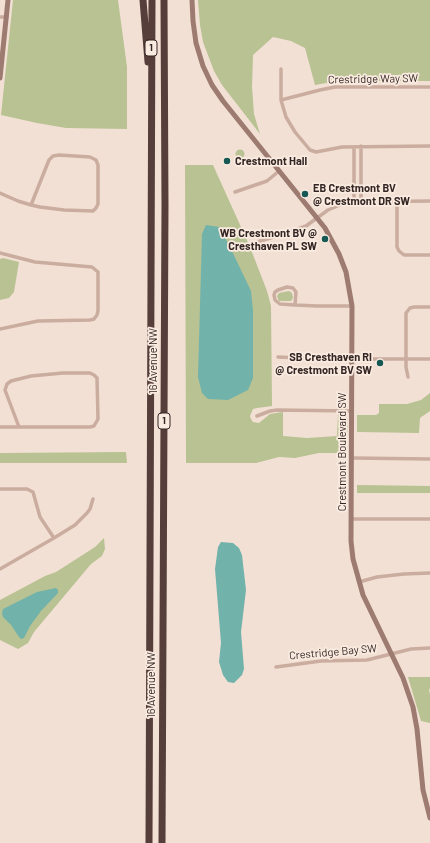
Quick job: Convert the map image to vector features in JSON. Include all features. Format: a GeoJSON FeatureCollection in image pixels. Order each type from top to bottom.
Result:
{"type":"FeatureCollection","features":[{"type":"Feature","properties":{"kind":"highway"},"geometry":{"type":"LineString","coordinates":[[143,0],[145,41],[151,96]]}},
{"type":"Feature","properties":{"kind":"highway","name":"16 Avenue NW"},"geometry":{"type":"LineString","coordinates":[[149,843],[152,0]]}},
{"type":"Feature","properties":{"kind":"highway","name":"16 Avenue NW"},"geometry":{"type":"LineString","coordinates":[[162,843],[165,213],[164,0]]}},
{"type":"Feature","properties":{"kind":"street"},"geometry":{"type":"LineString","coordinates":[[0,78],[3,23],[7,17],[8,0]]}},
{"type":"Feature","properties":{"kind":"street","name":"Crestmont Boulevard SW"},"geometry":{"type":"LineString","coordinates":[[192,0],[196,43],[209,79],[219,96],[325,228],[339,254],[349,286],[352,306],[351,519],[353,553],[363,595],[403,678],[413,707],[424,790],[430,818]]}},
{"type":"Feature","properties":{"kind":"street"},"geometry":{"type":"LineString","coordinates":[[0,17],[7,17]]}},
{"type":"Feature","properties":{"kind":"street"},"geometry":{"type":"LineString","coordinates":[[281,68],[282,100],[288,121],[294,132],[310,150],[316,152],[333,148],[360,146],[430,146]]}},
{"type":"Feature","properties":{"kind":"street","name":"Crestridge Way SW"},"geometry":{"type":"LineString","coordinates":[[282,100],[320,90],[335,88],[430,87]]}},
{"type":"Feature","properties":{"kind":"street"},"geometry":{"type":"LineString","coordinates":[[360,146],[361,201]]}},
{"type":"Feature","properties":{"kind":"street"},"geometry":{"type":"LineString","coordinates":[[354,147],[354,201]]}},
{"type":"Feature","properties":{"kind":"street"},"geometry":{"type":"LineString","coordinates":[[0,192],[31,205],[89,212],[95,210],[98,204],[98,166],[96,160],[90,157],[59,154],[53,156],[49,160],[31,205]]}},
{"type":"Feature","properties":{"kind":"street"},"geometry":{"type":"LineString","coordinates":[[235,192],[267,181],[280,171]]}},
{"type":"Feature","properties":{"kind":"street"},"geometry":{"type":"LineString","coordinates":[[257,242],[300,228],[334,206],[354,201],[430,201]]}},
{"type":"Feature","properties":{"kind":"street"},"geometry":{"type":"LineString","coordinates":[[397,201],[397,247],[399,251],[404,255],[430,255]]}},
{"type":"Feature","properties":{"kind":"street"},"geometry":{"type":"LineString","coordinates":[[0,253],[35,262],[92,267],[96,270],[98,278],[98,311],[94,319],[90,320],[38,321],[0,329]]}},
{"type":"Feature","properties":{"kind":"street"},"geometry":{"type":"LineString","coordinates":[[295,305],[295,290],[291,287],[278,290],[274,294],[274,299],[277,302],[295,305],[328,307],[352,306]]}},
{"type":"Feature","properties":{"kind":"street"},"geometry":{"type":"LineString","coordinates":[[408,377],[406,360],[407,311],[414,307],[430,307]]}},
{"type":"Feature","properties":{"kind":"street"},"geometry":{"type":"LineString","coordinates":[[278,357],[321,359],[430,359]]}},
{"type":"Feature","properties":{"kind":"street"},"geometry":{"type":"LineString","coordinates":[[0,427],[19,427],[90,427],[94,426],[98,419],[97,378],[90,373],[63,373],[31,376],[11,381],[7,384],[5,390],[19,427]]}},
{"type":"Feature","properties":{"kind":"street"},"geometry":{"type":"LineString","coordinates":[[258,416],[277,410],[352,411]]}},
{"type":"Feature","properties":{"kind":"street"},"geometry":{"type":"LineString","coordinates":[[352,458],[430,458]]}},
{"type":"Feature","properties":{"kind":"street"},"geometry":{"type":"LineString","coordinates":[[0,489],[27,489],[34,492],[40,517],[54,538]]}},
{"type":"Feature","properties":{"kind":"street"},"geometry":{"type":"LineString","coordinates":[[0,569],[75,525],[90,509],[94,499]]}},
{"type":"Feature","properties":{"kind":"street"},"geometry":{"type":"LineString","coordinates":[[351,519],[430,519]]}},
{"type":"Feature","properties":{"kind":"street"},"geometry":{"type":"LineString","coordinates":[[359,582],[377,577],[430,573]]}},
{"type":"Feature","properties":{"kind":"street","name":"Crestridge Bay SW"},"geometry":{"type":"LineString","coordinates":[[276,667],[321,661],[368,660],[411,649],[430,648]]}},
{"type":"Feature","properties":{"kind":"green space"},"geometry":{"type":"Polygon","coordinates":[[[13,0],[118,0],[127,67],[127,129],[66,128],[1,115],[13,0]]]}},
{"type":"Feature","properties":{"kind":"green space"},"geometry":{"type":"Polygon","coordinates":[[[198,0],[430,0],[430,81],[337,81],[315,85],[305,48],[291,41],[273,37],[253,55],[252,87],[254,114],[260,134],[222,85],[214,71],[203,42],[198,0]]]}},
{"type":"Feature","properties":{"kind":"green space"},"geometry":{"type":"Polygon","coordinates":[[[240,149],[245,154],[240,159],[235,154],[240,149]]]}},
{"type":"Feature","properties":{"kind":"green space"},"geometry":{"type":"Polygon","coordinates":[[[185,165],[213,165],[250,247],[267,291],[271,306],[272,406],[253,409],[250,416],[251,419],[253,422],[259,423],[270,414],[283,412],[283,436],[307,438],[337,436],[338,414],[345,415],[348,420],[346,453],[319,453],[295,458],[279,457],[256,463],[186,463],[185,165]]]}},
{"type":"Feature","properties":{"kind":"green space"},"geometry":{"type":"Polygon","coordinates":[[[3,258],[19,262],[14,292],[9,298],[0,300],[0,259],[3,258]]]}},
{"type":"Feature","properties":{"kind":"green space"},"geometry":{"type":"Polygon","coordinates":[[[289,291],[292,293],[293,298],[291,301],[279,301],[277,296],[279,293],[289,291]]]}},
{"type":"Feature","properties":{"kind":"green space"},"geometry":{"type":"Polygon","coordinates":[[[430,393],[430,411],[420,418],[419,433],[357,432],[357,415],[376,415],[379,413],[379,404],[407,404],[421,400],[430,393]]]}},
{"type":"Feature","properties":{"kind":"green space"},"geometry":{"type":"Polygon","coordinates":[[[126,452],[127,463],[0,463],[0,453],[126,452]]]}},
{"type":"Feature","properties":{"kind":"green space"},"geometry":{"type":"Polygon","coordinates":[[[357,485],[430,486],[430,493],[357,493],[357,485]]]}},
{"type":"Feature","properties":{"kind":"green space"},"geometry":{"type":"Polygon","coordinates":[[[104,538],[105,549],[102,556],[91,564],[34,632],[28,643],[18,649],[0,640],[0,600],[45,576],[56,572],[95,547],[104,538]]]}},
{"type":"Feature","properties":{"kind":"green space"},"geometry":{"type":"Polygon","coordinates":[[[408,677],[430,677],[430,723],[421,721],[408,677]]]}},
{"type":"Feature","properties":{"kind":"water"},"geometry":{"type":"Polygon","coordinates":[[[206,225],[219,227],[251,291],[253,311],[253,378],[248,390],[228,400],[208,399],[202,393],[198,377],[202,234],[206,225]]]}},
{"type":"Feature","properties":{"kind":"water"},"geometry":{"type":"Polygon","coordinates":[[[221,542],[233,543],[239,548],[242,555],[246,590],[241,632],[244,669],[242,675],[234,683],[228,682],[223,675],[219,662],[221,643],[215,569],[218,547],[221,542]]]}},
{"type":"Feature","properties":{"kind":"water"},"geometry":{"type":"Polygon","coordinates":[[[56,588],[58,593],[41,611],[30,626],[24,638],[21,639],[3,617],[3,609],[37,592],[56,588]]]}},
{"type":"Feature","properties":{"kind":"place","name":"Crestmont Hall"},"geometry":{"type":"Point","coordinates":[227,161]}},
{"type":"Feature","properties":{"kind":"place","name":"EB Crestmont BV @ Crestmont DR SW"},"geometry":{"type":"Point","coordinates":[305,194]}},
{"type":"Feature","properties":{"kind":"place","name":"WB Crestmont BV @ Cresthaven PL SW"},"geometry":{"type":"Point","coordinates":[325,239]}},
{"type":"Feature","properties":{"kind":"place","name":"SB Cresthaven RI @ Crestmont BV SW"},"geometry":{"type":"Point","coordinates":[380,363]}}]}
